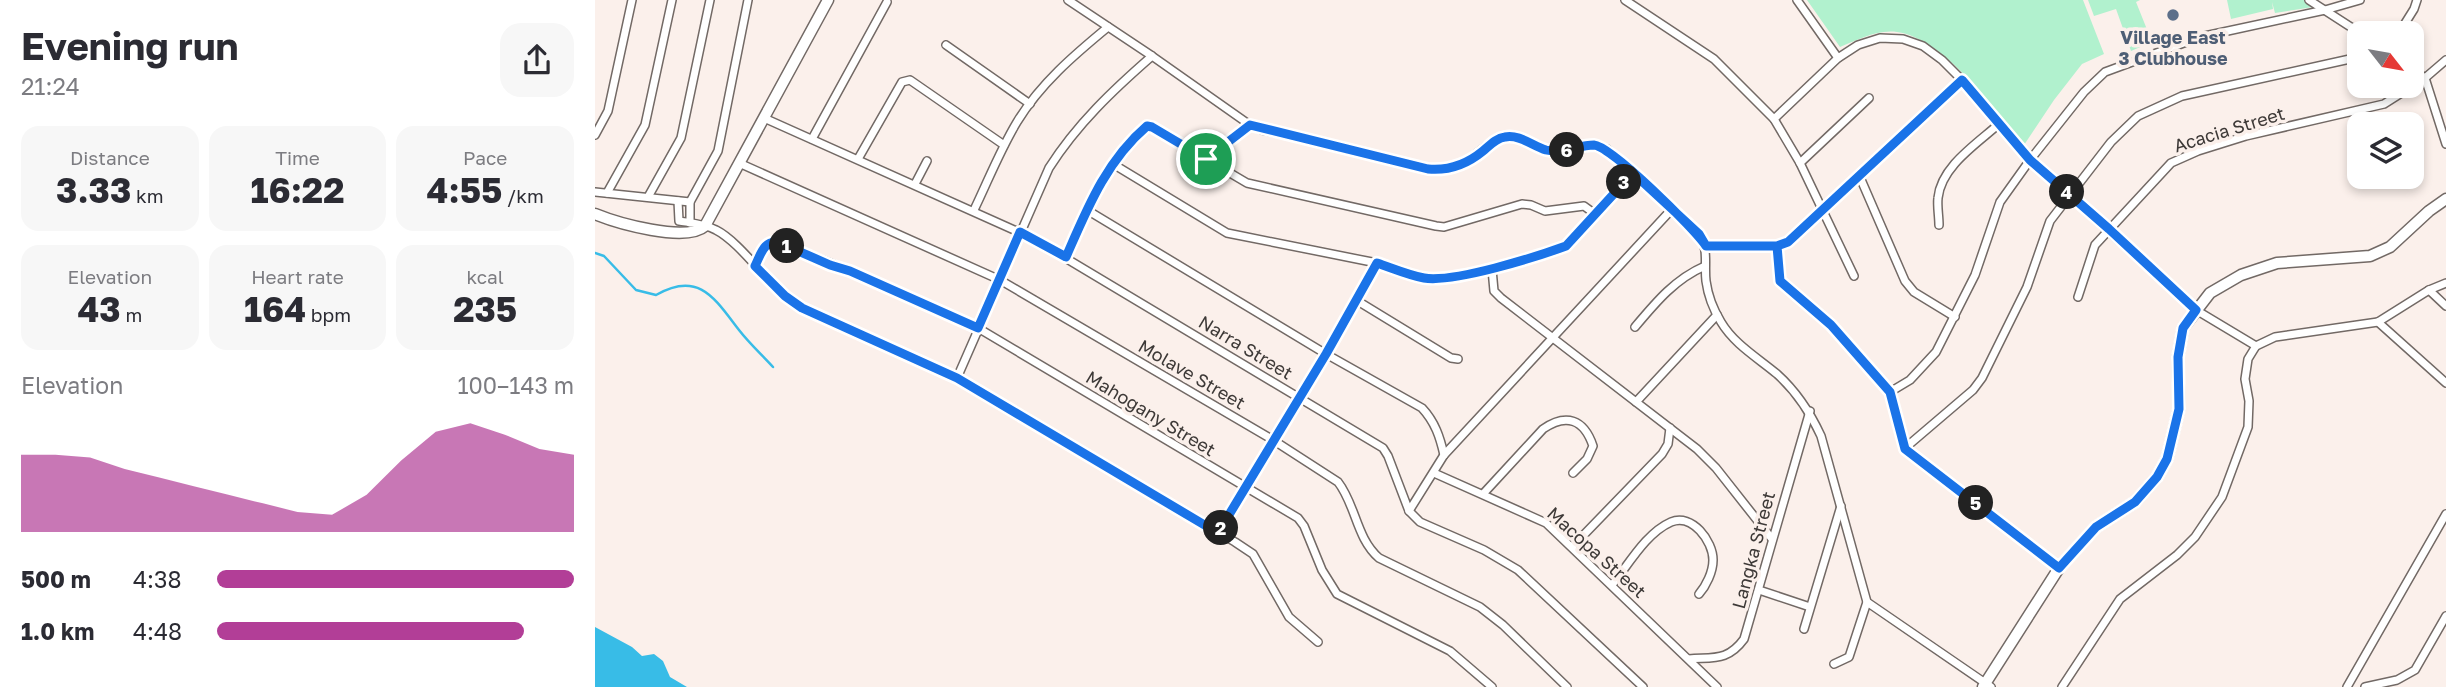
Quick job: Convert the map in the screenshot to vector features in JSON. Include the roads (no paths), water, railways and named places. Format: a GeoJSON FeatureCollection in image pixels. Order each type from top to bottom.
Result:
{"type":"FeatureCollection","features":[{"type":"Feature","properties":{"kind":"street"},"geometry":{"type":"LineString","coordinates":[[595,135],[608,111],[632,0]]}},
{"type":"Feature","properties":{"kind":"street"},"geometry":{"type":"LineString","coordinates":[[607,193],[645,125],[672,0]]}},
{"type":"Feature","properties":{"kind":"street"},"geometry":{"type":"LineString","coordinates":[[647,197],[681,138],[710,0]]}},
{"type":"Feature","properties":{"kind":"street"},"geometry":{"type":"LineString","coordinates":[[691,223],[690,202],[718,151],[748,0]]}},
{"type":"Feature","properties":{"kind":"street"},"geometry":{"type":"LineString","coordinates":[[595,214],[627,226],[689,234],[696,233],[705,226],[828,0]]}},
{"type":"Feature","properties":{"kind":"street"},"geometry":{"type":"LineString","coordinates":[[1068,0],[1250,125],[1428,169],[1445,170],[1473,159],[1505,136],[1515,137],[1547,150],[1561,151],[1595,145],[1607,149],[1699,234],[1706,246],[1711,304],[1717,315],[1736,341],[1779,376],[1809,411],[1821,436],[1867,602],[1849,657],[1834,664]]}},
{"type":"Feature","properties":{"kind":"street"},"geometry":{"type":"LineString","coordinates":[[1625,0],[1714,59],[1774,119],[1800,163],[1854,276]]}},
{"type":"Feature","properties":{"kind":"street"},"geometry":{"type":"LineString","coordinates":[[1797,0],[1838,58]]}},
{"type":"Feature","properties":{"kind":"street"},"geometry":{"type":"LineString","coordinates":[[2309,0],[2347,24]]}},
{"type":"Feature","properties":{"kind":"street"},"geometry":{"type":"LineString","coordinates":[[1890,392],[1910,380],[1936,352],[1975,275],[2000,202],[2084,92],[2105,72],[2200,37],[2360,0]]}},
{"type":"Feature","properties":{"kind":"street"},"geometry":{"type":"LineString","coordinates":[[2406,21],[2417,0]]}},
{"type":"Feature","properties":{"kind":"street"},"geometry":{"type":"LineString","coordinates":[[812,139],[887,2]]}},
{"type":"Feature","properties":{"kind":"street"},"geometry":{"type":"LineString","coordinates":[[974,211],[1004,145],[1030,104],[1061,67],[1108,27]]}},
{"type":"Feature","properties":{"kind":"street"},"geometry":{"type":"LineString","coordinates":[[1774,119],[1838,58],[1858,45],[1880,38],[1903,39],[1923,46],[1962,80],[2030,160],[2196,310],[2256,346]]}},
{"type":"Feature","properties":{"kind":"street"},"geometry":{"type":"LineString","coordinates":[[946,45],[1030,104]]}},
{"type":"Feature","properties":{"kind":"street"},"geometry":{"type":"LineString","coordinates":[[957,378],[1049,168],[1065,143],[1105,97],[1152,56]]}},
{"type":"Feature","properties":{"kind":"street"},"geometry":{"type":"LineString","coordinates":[[1905,449],[1973,390],[1982,378],[2027,287],[2050,220],[2111,142],[2138,116],[2182,96],[2347,60]]}},
{"type":"Feature","properties":{"kind":"street","name":"Acacia Street"},"geometry":{"type":"LineString","coordinates":[[2078,297],[2095,245],[2171,163],[2198,151],[2246,136],[2384,104],[2425,78],[2446,60]]}},
{"type":"Feature","properties":{"kind":"street"},"geometry":{"type":"LineString","coordinates":[[2425,78],[2446,144]]}},
{"type":"Feature","properties":{"kind":"street"},"geometry":{"type":"LineString","coordinates":[[858,159],[902,82],[910,80],[1004,145]]}},
{"type":"Feature","properties":{"kind":"street"},"geometry":{"type":"LineString","coordinates":[[1706,246],[1777,246],[1788,242],[1962,80]]}},
{"type":"Feature","properties":{"kind":"street"},"geometry":{"type":"LineString","coordinates":[[1800,163],[1869,98]]}},
{"type":"Feature","properties":{"kind":"street","name":"Narra Street"},"geometry":{"type":"LineString","coordinates":[[764,118],[1020,232],[1383,448],[1409,511]]}},
{"type":"Feature","properties":{"kind":"street"},"geometry":{"type":"LineString","coordinates":[[1939,225],[1938,197],[1942,181],[1952,167],[2000,123]]}},
{"type":"Feature","properties":{"kind":"street"},"geometry":{"type":"LineString","coordinates":[[1206,159],[1250,125]]}},
{"type":"Feature","properties":{"kind":"street"},"geometry":{"type":"LineString","coordinates":[[1066,257],[1101,181],[1135,136],[1147,126],[1247,183],[1436,226],[1444,227],[1522,204],[1545,211],[1584,205],[1595,214]]}},
{"type":"Feature","properties":{"kind":"street"},"geometry":{"type":"LineString","coordinates":[[915,184],[927,161]]}},
{"type":"Feature","properties":{"kind":"street","name":"Molave Street"},"geometry":{"type":"LineString","coordinates":[[739,163],[1000,280],[1273,439],[1338,482],[1345,492],[1363,538],[1374,554],[1399,569],[1480,607],[1503,625],[1567,687]]}},
{"type":"Feature","properties":{"kind":"street"},"geometry":{"type":"LineString","coordinates":[[1113,164],[1227,233],[1377,263],[1425,278],[1445,278],[1492,269],[1566,246],[1633,173]]}},
{"type":"Feature","properties":{"kind":"street"},"geometry":{"type":"LineString","coordinates":[[1859,174],[1905,281],[1914,292],[1955,317]]}},
{"type":"Feature","properties":{"kind":"street"},"geometry":{"type":"LineString","coordinates":[[595,192],[690,202]]}},
{"type":"Feature","properties":{"kind":"street"},"geometry":{"type":"LineString","coordinates":[[1867,602],[1986,686],[2059,568],[2096,527],[2135,502],[2157,477],[2167,459],[2179,409],[2178,357],[2183,328],[2210,293],[2225,283],[2277,263],[2359,258],[2390,247],[2446,199]]}},
{"type":"Feature","properties":{"kind":"street"},"geometry":{"type":"LineString","coordinates":[[678,201],[679,221],[705,226],[723,234],[785,296],[802,308],[957,378],[1253,554],[1289,617],[1318,642]]}},
{"type":"Feature","properties":{"kind":"street"},"geometry":{"type":"LineString","coordinates":[[1643,687],[1518,570],[1484,550],[1431,528],[1409,511],[1444,455],[1672,209]]}},
{"type":"Feature","properties":{"kind":"street"},"geometry":{"type":"LineString","coordinates":[[1087,210],[1326,354],[1422,408],[1431,418],[1444,455]]}},
{"type":"Feature","properties":{"kind":"street","name":"Mahogany Street"},"geometry":{"type":"LineString","coordinates":[[755,266],[767,243],[780,243],[978,328],[1298,519],[1304,526],[1322,570],[1337,594],[1450,650],[1492,687]]}},
{"type":"Feature","properties":{"kind":"street"},"geometry":{"type":"LineString","coordinates":[[1777,246],[1780,281],[1831,325],[1890,392],[1905,449],[2059,568]]}},
{"type":"Feature","properties":{"kind":"street"},"geometry":{"type":"LineString","coordinates":[[1218,533],[1326,354],[1377,263]]}},
{"type":"Feature","properties":{"kind":"street"},"geometry":{"type":"LineString","coordinates":[[1635,327],[1670,287],[1706,266]]}},
{"type":"Feature","properties":{"kind":"street"},"geometry":{"type":"LineString","coordinates":[[1492,269],[1494,291],[1697,449],[1716,468],[1772,539]]}},
{"type":"Feature","properties":{"kind":"street"},"geometry":{"type":"LineString","coordinates":[[2061,687],[2120,599],[2177,555],[2195,537],[2223,497],[2248,427],[2249,401],[2245,379],[2248,359],[2256,346],[2275,337],[2378,322],[2429,290],[2446,283]]}},
{"type":"Feature","properties":{"kind":"street"},"geometry":{"type":"LineString","coordinates":[[2429,290],[2446,306]]}},
{"type":"Feature","properties":{"kind":"street"},"geometry":{"type":"LineString","coordinates":[[1356,300],[1451,358],[1458,359]]}},
{"type":"Feature","properties":{"kind":"street"},"geometry":{"type":"LineString","coordinates":[[1636,402],[1717,315]]}},
{"type":"Feature","properties":{"kind":"street"},"geometry":{"type":"LineString","coordinates":[[2378,322],[2446,383]]}},
{"type":"Feature","properties":{"kind":"street","name":"Langka Street"},"geometry":{"type":"LineString","coordinates":[[1689,659],[1727,656],[1736,649],[1749,627],[1809,411]]}},
{"type":"Feature","properties":{"kind":"street"},"geometry":{"type":"LineString","coordinates":[[1483,494],[1543,429],[1554,421],[1565,419],[1579,424],[1588,432],[1593,446],[1587,459],[1573,472]]}},
{"type":"Feature","properties":{"kind":"street"},"geometry":{"type":"LineString","coordinates":[[1572,547],[1662,454],[1668,444],[1670,428]]}},
{"type":"Feature","properties":{"kind":"street","name":"Macopa Street"},"geometry":{"type":"LineString","coordinates":[[1434,473],[1537,517],[1572,547],[1717,687]]}},
{"type":"Feature","properties":{"kind":"street"},"geometry":{"type":"LineString","coordinates":[[1804,629],[1841,505]]}},
{"type":"Feature","properties":{"kind":"street"},"geometry":{"type":"LineString","coordinates":[[2347,687],[2446,514]]}},
{"type":"Feature","properties":{"kind":"street"},"geometry":{"type":"LineString","coordinates":[[1612,585],[1655,532],[1674,520],[1688,521],[1700,530],[1711,545],[1713,561],[1706,586],[1699,594]]}},
{"type":"Feature","properties":{"kind":"street"},"geometry":{"type":"LineString","coordinates":[[1759,590],[1810,607]]}},
{"type":"Feature","properties":{"kind":"street"},"geometry":{"type":"LineString","coordinates":[[2365,687],[2397,680],[2414,670],[2446,616]]}},
{"type":"Feature","properties":{"kind":"water"},"geometry":{"type":"Polygon","coordinates":[[[595,627],[632,647],[642,656],[654,654],[663,661],[670,677],[687,687],[595,687],[595,627]]]}},
{"type":"Feature","properties":{"kind":"waterway"},"geometry":{"type":"LineString","coordinates":[[595,253],[604,256],[636,290],[656,295],[684,286],[705,292],[773,367]]}},
{"type":"Feature","properties":{"kind":"place","name":"Village East 3 Clubhouse"},"geometry":{"type":"Point","coordinates":[2173,15]}}]}
